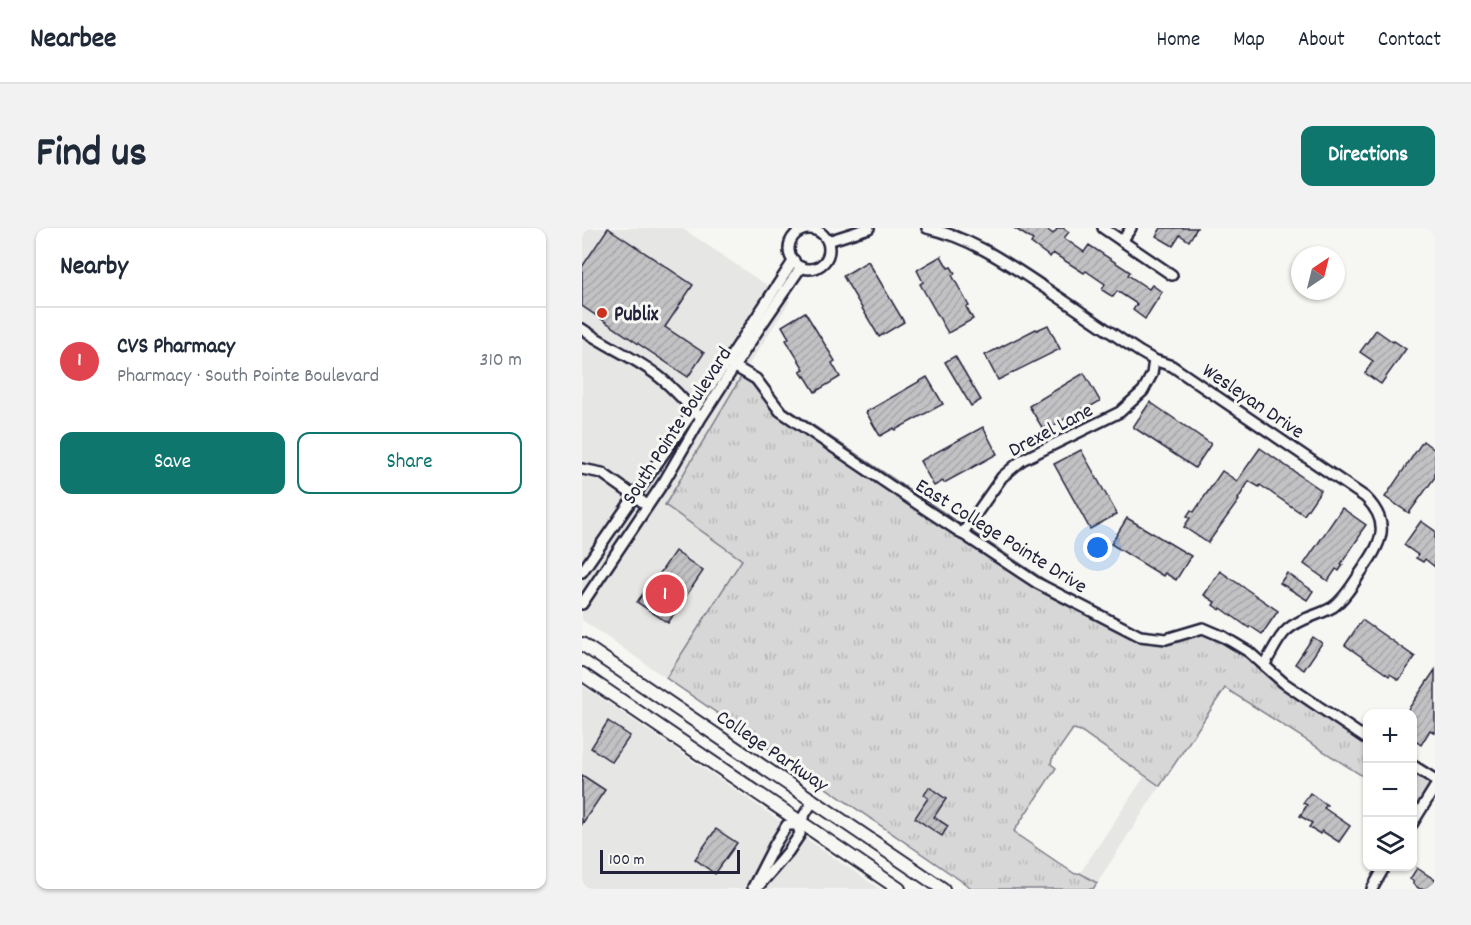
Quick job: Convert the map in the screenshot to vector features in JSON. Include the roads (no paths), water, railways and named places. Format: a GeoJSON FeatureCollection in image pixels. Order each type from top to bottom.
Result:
{"type":"FeatureCollection","features":[{"type":"Feature","properties":{"kind":"main road","name":"College Parkway"},"geometry":{"type":"LineString","coordinates":[[582,644],[943,889]]}},
{"type":"Feature","properties":{"kind":"main road","name":"College Parkway"},"geometry":{"type":"LineString","coordinates":[[582,674],[899,889]]}},
{"type":"Feature","properties":{"kind":"street"},"geometry":{"type":"LineString","coordinates":[[828,241],[869,228]]}},
{"type":"Feature","properties":{"kind":"street","name":"Wesleyan Drive"},"geometry":{"type":"LineString","coordinates":[[927,228],[977,245],[1140,352],[1172,366],[1365,497],[1376,510],[1381,525],[1377,549],[1342,599],[1332,608],[1299,621],[1286,630],[1264,665]]}},
{"type":"Feature","properties":{"kind":"street"},"geometry":{"type":"LineString","coordinates":[[1103,228],[1172,275]]}},
{"type":"Feature","properties":{"kind":"street"},"geometry":{"type":"LineString","coordinates":[[1122,241],[1131,228]]}},
{"type":"Feature","properties":{"kind":"street"},"geometry":{"type":"LineString","coordinates":[[813,229],[819,231],[828,241],[829,253],[823,263],[813,268],[797,264],[790,255],[791,241],[800,231],[813,229]]}},
{"type":"Feature","properties":{"kind":"street","name":"South Pointe Boulevard"},"geometry":{"type":"LineString","coordinates":[[582,604],[665,480],[731,364],[797,264]]}},
{"type":"Feature","properties":{"kind":"street"},"geometry":{"type":"LineString","coordinates":[[582,329],[657,374],[701,418]]}},
{"type":"Feature","properties":{"kind":"street","name":"Drexel Lane"},"geometry":{"type":"LineString","coordinates":[[962,534],[1002,477],[1022,460],[1120,412],[1143,391],[1152,374],[1154,360]]}},
{"type":"Feature","properties":{"kind":"street","name":"South Pointe Boulevard"},"geometry":{"type":"LineString","coordinates":[[582,572],[693,410],[731,364]]}},
{"type":"Feature","properties":{"kind":"street","name":"East College Pointe Drive"},"geometry":{"type":"LineString","coordinates":[[731,364],[756,379],[780,411],[1037,583],[1140,636],[1166,639],[1203,628],[1224,637],[1249,652],[1284,683],[1363,737]]}},
{"type":"Feature","properties":{"kind":"street"},"geometry":{"type":"LineString","coordinates":[[582,469],[602,473],[647,505]]}},
{"type":"Feature","properties":{"kind":"street"},"geometry":{"type":"LineString","coordinates":[[1417,768],[1435,781]]}},
{"type":"Feature","properties":{"kind":"street"},"geometry":{"type":"LineString","coordinates":[[1417,817],[1435,788]]}},
{"type":"Feature","properties":{"kind":"street"},"geometry":{"type":"LineString","coordinates":[[754,889],[788,852],[800,834],[799,823],[813,801]]}},
{"type":"Feature","properties":{"kind":"street"},"geometry":{"type":"LineString","coordinates":[[754,889],[775,844],[787,825],[799,823]]}},
{"type":"Feature","properties":{"kind":"street"},"geometry":{"type":"LineString","coordinates":[[1371,888],[1382,871]]}},
{"type":"Feature","properties":{"kind":"place","name":"Publix"},"geometry":{"type":"Point","coordinates":[602,313]}},
{"type":"Feature","properties":{"kind":"place","name":"CVS Pharmacy"},"geometry":{"type":"Point","coordinates":[665,594]}}]}
